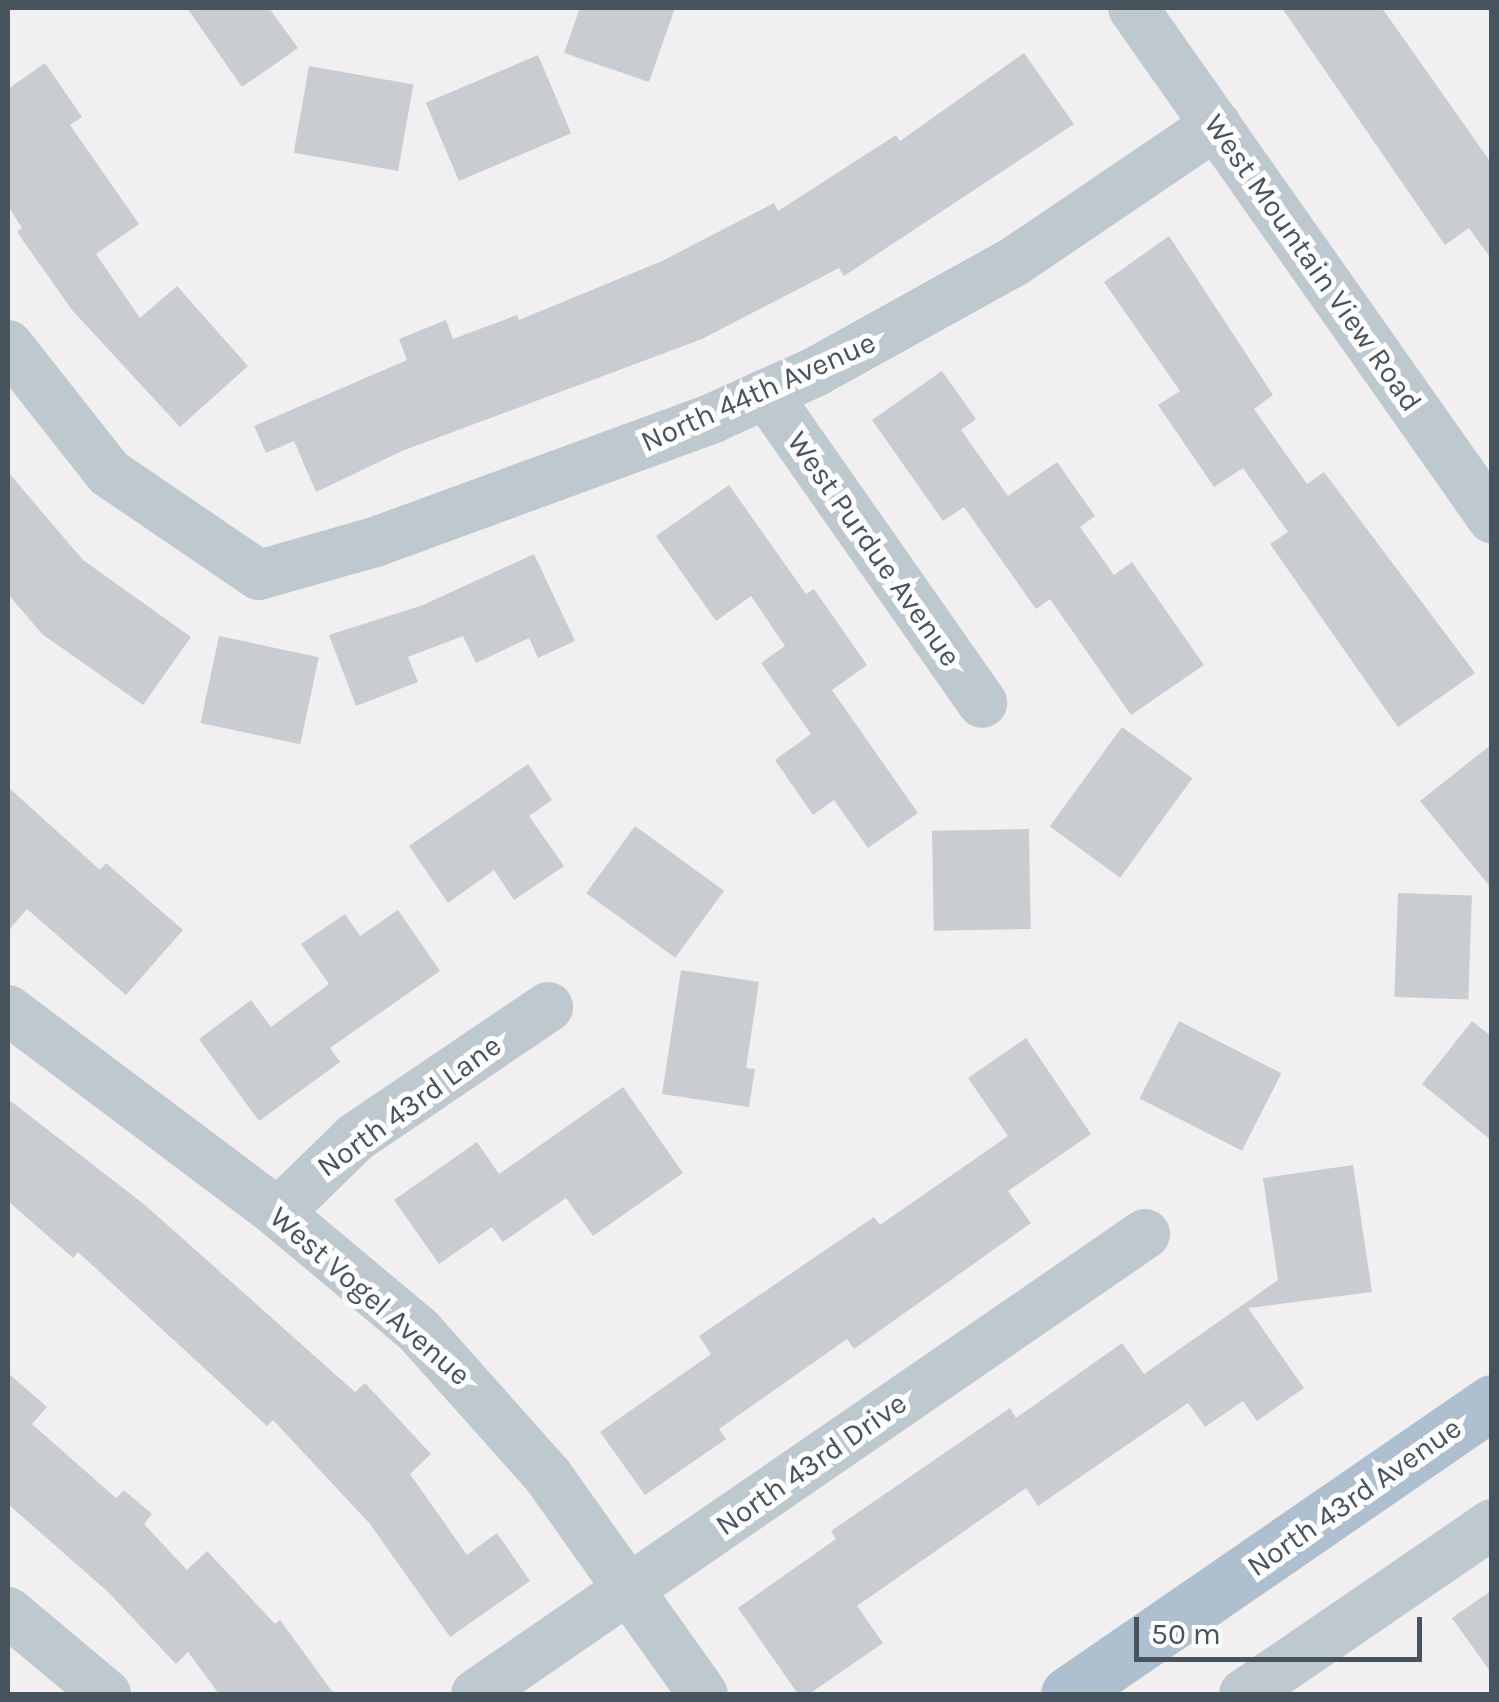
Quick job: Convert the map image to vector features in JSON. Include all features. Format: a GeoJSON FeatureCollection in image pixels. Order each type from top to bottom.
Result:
{"type":"FeatureCollection","features":[{"type":"Feature","properties":{"kind":"main road","name":"North 43rd Avenue"},"geometry":{"type":"LineString","coordinates":[[1068,1694],[1492,1402]]}},
{"type":"Feature","properties":{"kind":"street","name":"West Mountain View Road"},"geometry":{"type":"LineString","coordinates":[[1133,8],[1492,518]]}},
{"type":"Feature","properties":{"kind":"street","name":"North 44th Avenue"},"geometry":{"type":"LineString","coordinates":[[8,346],[109,473],[260,576],[375,542],[766,394],[948,301],[1216,125]]}},
{"type":"Feature","properties":{"kind":"street","name":"West Purdue Avenue"},"geometry":{"type":"LineString","coordinates":[[766,394],[982,703]]}},
{"type":"Feature","properties":{"kind":"street","name":"North 43rd Lane"},"geometry":{"type":"LineString","coordinates":[[278,1213],[356,1137],[548,1008]]}},
{"type":"Feature","properties":{"kind":"street","name":"West Vogel Avenue"},"geometry":{"type":"LineString","coordinates":[[8,1010],[278,1213],[418,1330],[491,1404],[630,1588],[703,1694]]}},
{"type":"Feature","properties":{"kind":"street","name":"North 43rd Drive"},"geometry":{"type":"LineString","coordinates":[[476,1694],[1145,1234]]}},
{"type":"Feature","properties":{"kind":"street"},"geometry":{"type":"LineString","coordinates":[[1244,1694],[1492,1524]]}},
{"type":"Feature","properties":{"kind":"street"},"geometry":{"type":"LineString","coordinates":[[8,1612],[106,1694]]}},
{"type":"Feature","properties":{"kind":"building"},"geometry":{"type":"Polygon","coordinates":[[[187,8],[269,8],[298,48],[242,87],[187,8]]]}},
{"type":"Feature","properties":{"kind":"building"},"geometry":{"type":"Polygon","coordinates":[[[580,8],[675,8],[649,82],[564,53],[580,8]]]}},
{"type":"Feature","properties":{"kind":"building"},"geometry":{"type":"Polygon","coordinates":[[[1282,8],[1382,8],[1492,164],[1492,260],[1469,228],[1445,245],[1282,8]]]}},
{"type":"Feature","properties":{"kind":"building"},"geometry":{"type":"Polygon","coordinates":[[[1024,53],[1074,124],[844,276],[839,268],[702,339],[402,451],[316,492],[294,441],[266,453],[254,426],[407,360],[399,339],[446,320],[453,339],[517,315],[519,320],[662,261],[774,203],[778,211],[896,135],[900,141],[1024,53]]]}},
{"type":"Feature","properties":{"kind":"building"},"geometry":{"type":"Polygon","coordinates":[[[538,55],[571,133],[459,181],[426,103],[538,55]]]}},
{"type":"Feature","properties":{"kind":"building"},"geometry":{"type":"Polygon","coordinates":[[[45,63],[82,117],[70,125],[139,224],[96,254],[140,318],[177,286],[248,366],[180,427],[72,310],[17,232],[22,228],[8,206],[8,89],[45,63]]]}},
{"type":"Feature","properties":{"kind":"building"},"geometry":{"type":"Polygon","coordinates":[[[309,66],[413,84],[398,171],[294,153],[309,66]]]}},
{"type":"Feature","properties":{"kind":"building"},"geometry":{"type":"Polygon","coordinates":[[[1169,236],[1273,395],[1254,409],[1307,484],[1324,472],[1475,673],[1398,727],[1270,544],[1288,532],[1243,468],[1214,487],[1158,405],[1180,391],[1104,282],[1169,236]]]}},
{"type":"Feature","properties":{"kind":"building"},"geometry":{"type":"Polygon","coordinates":[[[942,371],[976,419],[961,430],[1008,496],[1057,462],[1095,516],[1080,527],[1114,575],[1132,562],[1204,665],[1131,715],[1050,599],[1036,609],[964,507],[943,521],[872,420],[942,371]]]}},
{"type":"Feature","properties":{"kind":"building"},"geometry":{"type":"Polygon","coordinates":[[[8,472],[83,560],[191,637],[143,705],[42,634],[8,594],[8,472]]]}},
{"type":"Feature","properties":{"kind":"building"},"geometry":{"type":"Polygon","coordinates":[[[729,485],[806,594],[814,589],[867,665],[832,690],[918,813],[868,848],[834,800],[813,815],[775,760],[811,734],[761,663],[785,646],[751,596],[716,621],[656,536],[729,485]]]}},
{"type":"Feature","properties":{"kind":"building"},"geometry":{"type":"Polygon","coordinates":[[[534,554],[575,641],[538,658],[529,638],[476,663],[463,636],[408,657],[418,682],[356,706],[329,635],[423,605],[534,554]]]}},
{"type":"Feature","properties":{"kind":"building"},"geometry":{"type":"Polygon","coordinates":[[[219,636],[319,657],[300,744],[200,723],[219,636]]]}},
{"type":"Feature","properties":{"kind":"building"},"geometry":{"type":"Polygon","coordinates":[[[1122,727],[1192,778],[1120,878],[1050,827],[1122,727]]]}},
{"type":"Feature","properties":{"kind":"building"},"geometry":{"type":"Polygon","coordinates":[[[1492,744],[1492,889],[1420,801],[1492,744]]]}},
{"type":"Feature","properties":{"kind":"building"},"geometry":{"type":"Polygon","coordinates":[[[528,764],[552,800],[529,816],[564,866],[514,900],[494,870],[448,903],[409,846],[528,764]]]}},
{"type":"Feature","properties":{"kind":"building"},"geometry":{"type":"Polygon","coordinates":[[[8,787],[100,870],[106,863],[183,930],[126,995],[27,909],[8,931],[8,787]]]}},
{"type":"Feature","properties":{"kind":"building"},"geometry":{"type":"Polygon","coordinates":[[[635,826],[724,891],[675,958],[586,893],[635,826]]]}},
{"type":"Feature","properties":{"kind":"building"},"geometry":{"type":"Polygon","coordinates":[[[1029,829],[1031,929],[934,931],[932,831],[1029,829]]]}},
{"type":"Feature","properties":{"kind":"building"},"geometry":{"type":"Polygon","coordinates":[[[1398,893],[1472,896],[1468,1000],[1394,997],[1398,893]]]}},
{"type":"Feature","properties":{"kind":"building"},"geometry":{"type":"Polygon","coordinates":[[[398,910],[440,971],[330,1048],[340,1062],[259,1121],[199,1039],[251,1000],[271,1027],[329,984],[301,944],[345,914],[360,936],[398,910]]]}},
{"type":"Feature","properties":{"kind":"building"},"geometry":{"type":"Polygon","coordinates":[[[681,970],[759,982],[746,1068],[755,1069],[749,1107],[662,1094],[681,970]]]}},
{"type":"Feature","properties":{"kind":"building"},"geometry":{"type":"Polygon","coordinates":[[[1179,1021],[1281,1073],[1242,1151],[1140,1099],[1179,1021]]]}},
{"type":"Feature","properties":{"kind":"building"},"geometry":{"type":"Polygon","coordinates":[[[1472,1021],[1492,1037],[1492,1141],[1422,1084],[1472,1021]]]}},
{"type":"Feature","properties":{"kind":"building"},"geometry":{"type":"Polygon","coordinates":[[[1026,1038],[1091,1134],[1008,1191],[1031,1223],[854,1349],[847,1339],[719,1429],[726,1439],[645,1495],[600,1432],[711,1354],[699,1336],[874,1217],[880,1225],[1008,1136],[968,1078],[1026,1038]]]}},
{"type":"Feature","properties":{"kind":"building"},"geometry":{"type":"Polygon","coordinates":[[[623,1087],[683,1173],[593,1236],[566,1198],[503,1242],[492,1227],[439,1264],[394,1200],[477,1142],[499,1174],[623,1087]]]}},
{"type":"Feature","properties":{"kind":"building"},"geometry":{"type":"Polygon","coordinates":[[[8,1099],[145,1205],[355,1392],[365,1383],[431,1454],[410,1474],[467,1555],[497,1533],[530,1581],[450,1637],[370,1524],[273,1420],[267,1426],[78,1252],[73,1258],[8,1201],[8,1099]]]}},
{"type":"Feature","properties":{"kind":"building"},"geometry":{"type":"Polygon","coordinates":[[[1353,1165],[1372,1292],[1248,1308],[1304,1388],[1257,1421],[1243,1401],[1205,1427],[1188,1403],[1038,1506],[1026,1488],[857,1606],[883,1643],[809,1694],[798,1694],[738,1608],[836,1539],[831,1531],[1010,1408],[1016,1418],[1122,1343],[1144,1374],[1278,1280],[1263,1178],[1353,1165]]]}},
{"type":"Feature","properties":{"kind":"building"},"geometry":{"type":"Polygon","coordinates":[[[8,1373],[47,1407],[32,1424],[116,1498],[124,1490],[152,1514],[144,1524],[187,1570],[207,1551],[275,1624],[280,1620],[334,1694],[219,1694],[188,1652],[176,1664],[108,1592],[8,1504],[8,1373]]]}},
{"type":"Feature","properties":{"kind":"building"},"geometry":{"type":"Polygon","coordinates":[[[1492,1590],[1492,1674],[1452,1618],[1492,1590]]]}}]}
